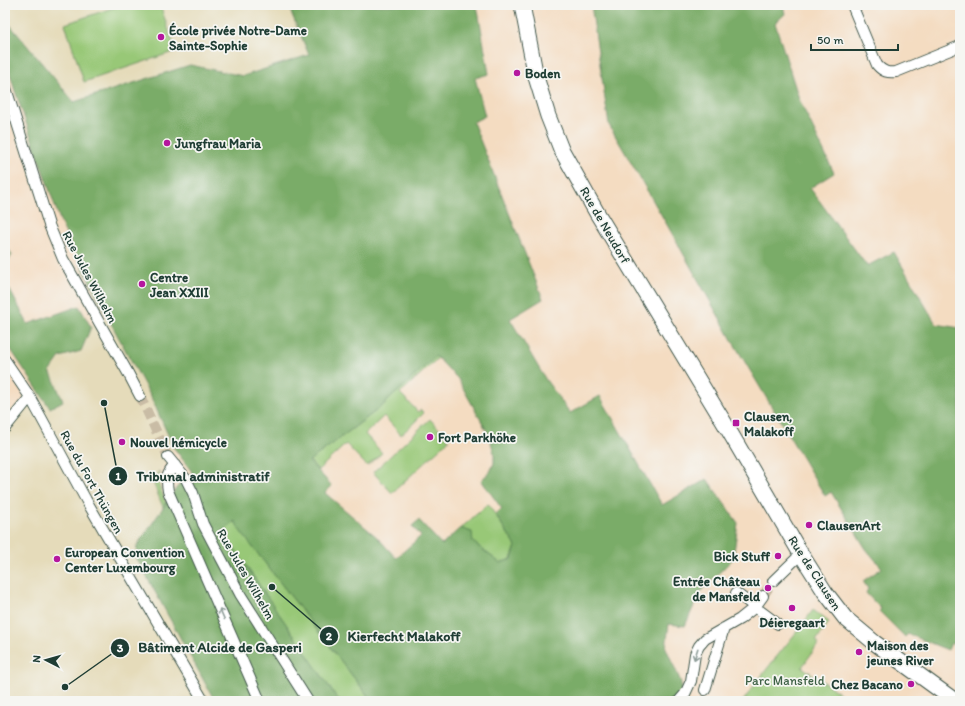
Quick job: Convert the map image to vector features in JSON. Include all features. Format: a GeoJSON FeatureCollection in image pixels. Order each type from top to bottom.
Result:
{"type":"FeatureCollection","features":[{"type":"Feature","properties":{"kind":"main road","name":"Rue de Neudorf"},"geometry":{"type":"LineString","coordinates":[[522,5],[536,77],[548,116],[561,149],[597,213],[728,429]]}},
{"type":"Feature","properties":{"kind":"main road","name":"Rue de Clausen"},"geometry":{"type":"LineString","coordinates":[[728,429],[801,554],[825,592],[845,618],[875,643],[956,701]]}},
{"type":"Feature","properties":{"kind":"street"},"geometry":{"type":"LineString","coordinates":[[852,5],[877,65],[882,71],[890,73],[896,72],[960,46]]}},
{"type":"Feature","properties":{"kind":"street","name":"Rue Jules Wilhelm"},"geometry":{"type":"LineString","coordinates":[[5,85],[7,96],[49,225],[63,259],[140,396]]}},
{"type":"Feature","properties":{"kind":"street","name":"Rue du Fort Thüngen"},"geometry":{"type":"LineString","coordinates":[[5,360],[30,397],[86,500],[203,700]]}},
{"type":"Feature","properties":{"kind":"street"},"geometry":{"type":"LineString","coordinates":[[5,428],[30,397]]}},
{"type":"Feature","properties":{"kind":"street","name":"Rue Jules Wilhelm"},"geometry":{"type":"LineString","coordinates":[[260,701],[168,491],[166,481],[171,461],[186,479],[193,493],[203,524],[240,594],[308,701]]}},
{"type":"Feature","properties":{"kind":"street"},"geometry":{"type":"LineString","coordinates":[[773,581],[801,554]]}},
{"type":"Feature","properties":{"kind":"street"},"geometry":{"type":"LineString","coordinates":[[736,593],[778,624]]}},
{"type":"Feature","properties":{"kind":"street"},"geometry":{"type":"LineString","coordinates":[[679,701],[685,694],[690,681],[695,654],[699,646],[705,639],[740,619],[755,607],[763,596]]}},
{"type":"Feature","properties":{"kind":"street"},"geometry":{"type":"LineString","coordinates":[[705,690],[724,628]]}},
{"type":"Feature","properties":{"kind":"shaded area","name":"École privée Notre-Dame Sainte-Sophie"},"geometry":{"type":"Polygon","coordinates":[[[5,5],[288,5],[309,55],[243,76],[190,65],[74,102],[5,19],[5,5]]]}},
{"type":"Feature","properties":{"kind":"shaded area"},"geometry":{"type":"Polygon","coordinates":[[[107,316],[151,397],[174,448],[153,482],[163,507],[137,546],[136,557],[215,701],[5,701],[5,428],[37,388],[50,408],[50,371],[60,357],[81,351],[91,327],[107,316]]]}},
{"type":"Feature","properties":{"kind":"green space"},"geometry":{"type":"Polygon","coordinates":[[[121,5],[160,5],[176,51],[84,82],[65,24],[121,5]]]}},
{"type":"Feature","properties":{"kind":"green space"},"geometry":{"type":"Polygon","coordinates":[[[288,5],[477,5],[489,74],[475,78],[485,116],[473,122],[543,299],[510,319],[546,380],[570,413],[600,396],[662,505],[707,479],[738,523],[733,559],[700,592],[685,626],[669,624],[666,648],[681,682],[681,691],[673,701],[372,701],[241,532],[235,521],[222,531],[339,701],[215,701],[136,557],[137,546],[177,487],[192,472],[174,448],[151,397],[107,316],[62,226],[15,91],[5,57],[5,19],[74,102],[190,65],[243,76],[309,55],[288,5]],[[436,356],[381,407],[309,461],[332,486],[325,493],[378,538],[396,558],[421,536],[412,526],[419,520],[442,545],[460,528],[472,532],[473,542],[500,563],[512,559],[516,546],[495,514],[502,509],[481,480],[490,472],[494,463],[494,453],[489,435],[458,379],[436,356]]]}},
{"type":"Feature","properties":{"kind":"green space"},"geometry":{"type":"Polygon","coordinates":[[[591,5],[783,5],[785,14],[775,23],[799,99],[834,173],[810,188],[867,266],[894,252],[936,324],[960,328],[960,648],[951,643],[948,650],[908,634],[905,637],[879,611],[881,609],[866,593],[868,589],[863,581],[882,568],[866,549],[831,492],[825,496],[736,347],[609,125],[591,5]]]}},
{"type":"Feature","properties":{"kind":"green space"},"geometry":{"type":"Polygon","coordinates":[[[5,243],[12,255],[5,266],[5,243]]]}},
{"type":"Feature","properties":{"kind":"green space"},"geometry":{"type":"Polygon","coordinates":[[[5,281],[28,324],[79,306],[91,327],[81,351],[60,357],[50,371],[63,401],[50,408],[5,341],[5,281]]]}},
{"type":"Feature","properties":{"kind":"green space"},"geometry":{"type":"Polygon","coordinates":[[[436,356],[438,358],[400,393],[418,412],[421,410],[424,413],[401,435],[384,416],[365,434],[382,453],[367,466],[346,444],[318,470],[309,460],[381,407],[436,356]]]}},
{"type":"Feature","properties":{"kind":"green space"},"geometry":{"type":"Polygon","coordinates":[[[430,419],[449,440],[392,493],[373,472],[430,419]]]}},
{"type":"Feature","properties":{"kind":"green space"},"geometry":{"type":"Polygon","coordinates":[[[159,471],[159,485],[166,503],[163,507],[153,482],[159,471]]]}},
{"type":"Feature","properties":{"kind":"green space"},"geometry":{"type":"Polygon","coordinates":[[[488,504],[516,546],[511,559],[500,563],[473,542],[471,532],[461,528],[488,504]]]}},
{"type":"Feature","properties":{"kind":"green space"},"geometry":{"type":"Polygon","coordinates":[[[235,521],[241,532],[372,701],[339,701],[222,531],[235,521]]]}},
{"type":"Feature","properties":{"kind":"green space","name":"Parc Mansfeld"},"geometry":{"type":"Polygon","coordinates":[[[813,610],[829,622],[816,641],[819,643],[802,667],[851,701],[743,701],[766,670],[813,610]]]}},
{"type":"Feature","properties":{"kind":"tunnel"},"geometry":{"type":"LineString","coordinates":[[140,396],[168,457]]}},
{"type":"Feature","properties":{"kind":"tunnel"},"geometry":{"type":"LineString","coordinates":[[763,596],[773,581]]}},
{"type":"Feature","properties":{"kind":"place","name":"École privée Notre-Dame Sainte-Sophie"},"geometry":{"type":"Point","coordinates":[161,37]}},
{"type":"Feature","properties":{"kind":"place","name":"Boden"},"geometry":{"type":"Point","coordinates":[517,73]}},
{"type":"Feature","properties":{"kind":"place","name":"Jungfrau Maria"},"geometry":{"type":"Point","coordinates":[167,143]}},
{"type":"Feature","properties":{"kind":"place","name":"Centre Jean XXIII"},"geometry":{"type":"Point","coordinates":[142,284]}},
{"type":"Feature","properties":{"kind":"place","name":"Tribunal administratif"},"geometry":{"type":"Point","coordinates":[104,403]}},
{"type":"Feature","properties":{"kind":"place","name":"Clausen, Malakoff"},"geometry":{"type":"Point","coordinates":[736,423]}},
{"type":"Feature","properties":{"kind":"place","name":"Fort Parkhöhe"},"geometry":{"type":"Point","coordinates":[430,437]}},
{"type":"Feature","properties":{"kind":"place","name":"Nouvel hémicycle"},"geometry":{"type":"Point","coordinates":[122,442]}},
{"type":"Feature","properties":{"kind":"place","name":"ClausenArt"},"geometry":{"type":"Point","coordinates":[809,525]}},
{"type":"Feature","properties":{"kind":"place","name":"Bick Stuff"},"geometry":{"type":"Point","coordinates":[778,556]}},
{"type":"Feature","properties":{"kind":"place","name":"European Convention Center Luxembourg"},"geometry":{"type":"Point","coordinates":[57,559]}},
{"type":"Feature","properties":{"kind":"place","name":"Kierfecht Malakoff"},"geometry":{"type":"Point","coordinates":[272,587]}},
{"type":"Feature","properties":{"kind":"place","name":"Entrée Château de Mansfeld"},"geometry":{"type":"Point","coordinates":[768,588]}},
{"type":"Feature","properties":{"kind":"place","name":"Déieregaart"},"geometry":{"type":"Point","coordinates":[792,608]}},
{"type":"Feature","properties":{"kind":"place","name":"Maison des jeunes River"},"geometry":{"type":"Point","coordinates":[859,652]}},
{"type":"Feature","properties":{"kind":"place","name":"Chez Bacano"},"geometry":{"type":"Point","coordinates":[911,684]}},
{"type":"Feature","properties":{"kind":"place","name":"Bâtiment Alcide de Gasperi"},"geometry":{"type":"Point","coordinates":[65,687]}}]}
